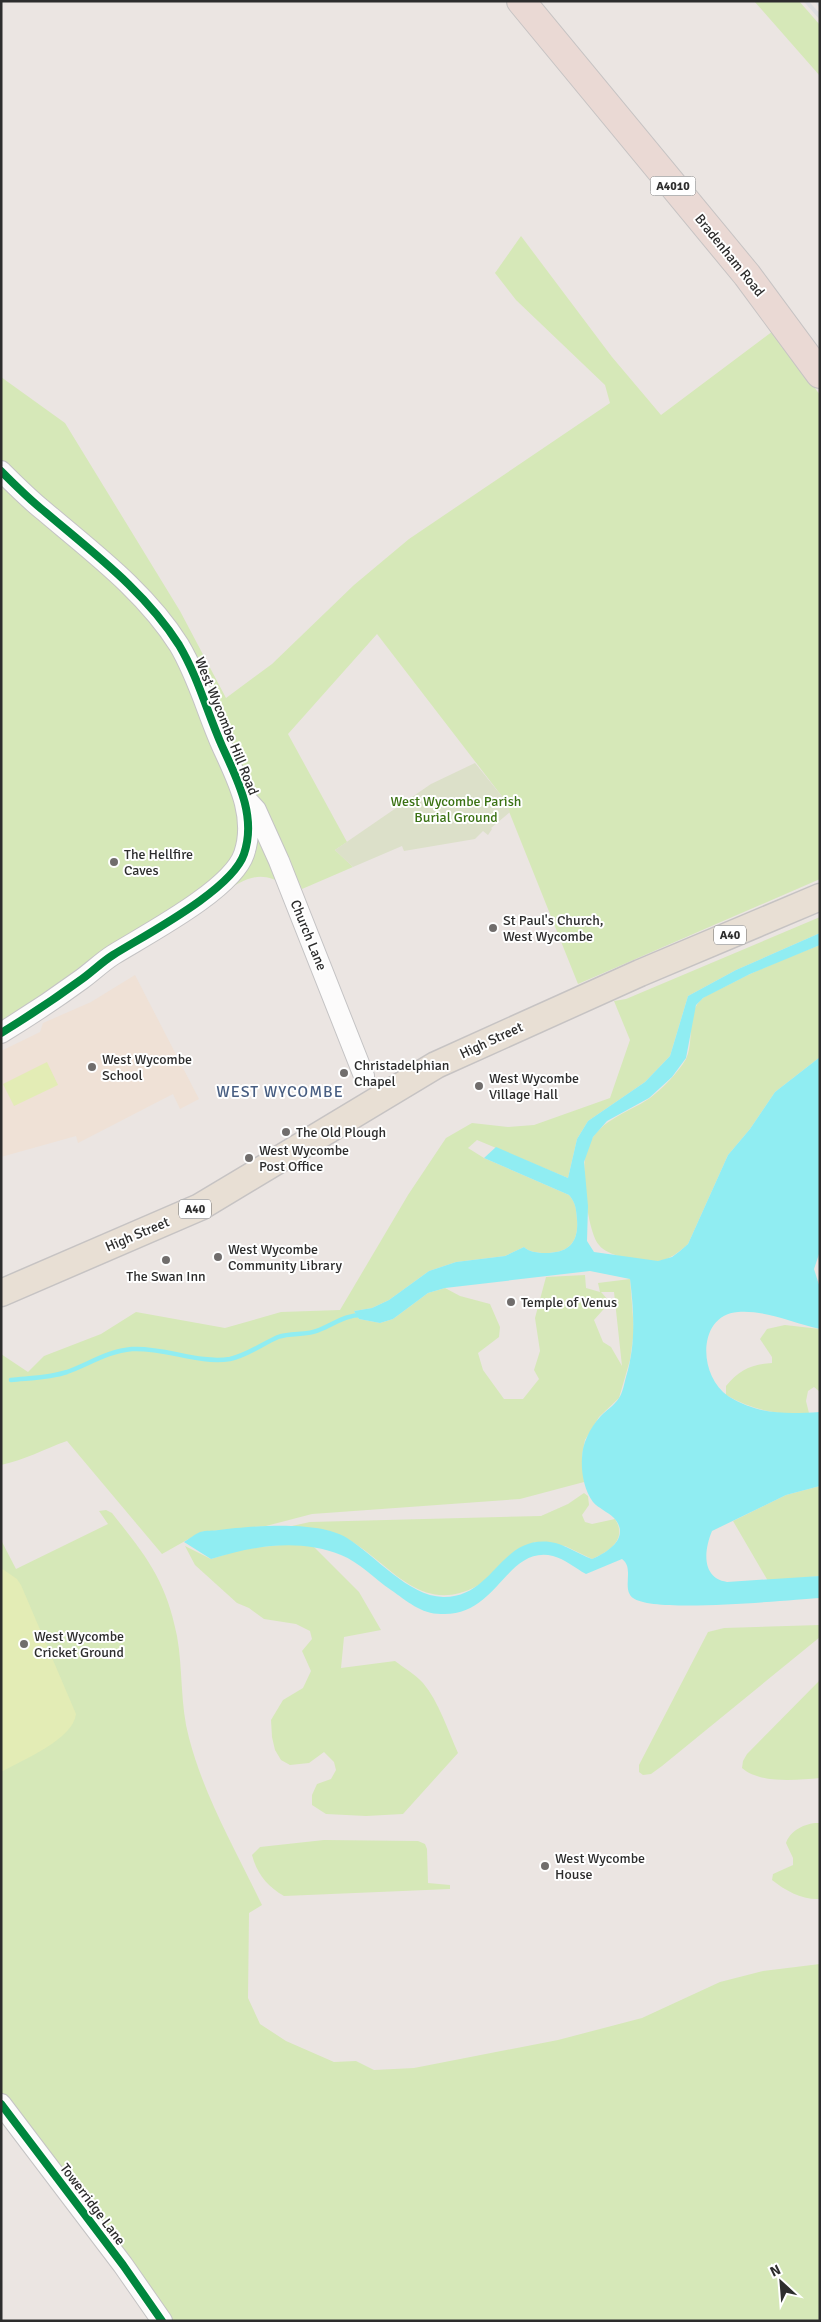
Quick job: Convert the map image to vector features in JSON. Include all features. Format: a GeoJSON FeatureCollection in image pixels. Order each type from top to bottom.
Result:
{"type":"FeatureCollection","features":[{"type":"Feature","properties":{"kind":"highway","name":"Bradenham Road"},"geometry":{"type":"LineString","coordinates":[[521,1],[747,275],[820,374]]}},
{"type":"Feature","properties":{"kind":"main road","name":"High Street"},"geometry":{"type":"LineString","coordinates":[[1,1293],[200,1207],[370,1090],[436,1065],[640,973],[820,898]]}},
{"type":"Feature","properties":{"kind":"street","name":"West Wycombe Hill Road"},"geometry":{"type":"LineString","coordinates":[[1,471],[42,510],[105,561],[154,612],[179,646],[199,685],[215,730],[246,800],[247,836],[244,854],[222,881],[207,895],[174,918],[112,956],[43,1007],[1,1034]]}},
{"type":"Feature","properties":{"kind":"street","name":"Church Lane"},"geometry":{"type":"LineString","coordinates":[[246,800],[256,810],[279,861],[370,1090]]}},
{"type":"Feature","properties":{"kind":"street","name":"Towerridge Lane"},"geometry":{"type":"LineString","coordinates":[[1,2104],[123,2265],[162,2321]]}},
{"type":"Feature","properties":{"kind":"shaded area","name":"West Wycombe School"},"geometry":{"type":"Polygon","coordinates":[[[135,975],[199,1099],[180,1109],[173,1094],[78,1143],[76,1136],[1,1157],[1,1051],[40,1032],[43,1023],[91,1002],[135,975]]]}},
{"type":"Feature","properties":{"kind":"green space"},"geometry":{"type":"Polygon","coordinates":[[[754,1],[799,1],[820,25],[820,76],[754,1]]]}},
{"type":"Feature","properties":{"kind":"green space"},"geometry":{"type":"Polygon","coordinates":[[[521,236],[612,357],[661,415],[773,331],[820,395],[820,879],[578,984],[504,799],[377,634],[288,734],[347,842],[335,850],[353,867],[302,889],[234,753],[180,635],[1,466],[1,377],[65,423],[180,611],[226,698],[272,664],[354,585],[409,539],[610,403],[605,385],[516,300],[495,273],[521,236]]]}},
{"type":"Feature","properties":{"kind":"green space"},"geometry":{"type":"Polygon","coordinates":[[[1,477],[118,581],[175,649],[238,799],[239,849],[218,877],[1,1027],[1,477]]]}},
{"type":"Feature","properties":{"kind":"green space","name":"West Wycombe Parish Burial Ground"},"geometry":{"type":"Polygon","coordinates":[[[475,763],[504,799],[510,812],[491,828],[488,835],[483,831],[475,839],[404,851],[402,846],[353,867],[335,850],[431,784],[475,763]]]}},
{"type":"Feature","properties":{"kind":"green space"},"geometry":{"type":"Polygon","coordinates":[[[254,819],[287,887],[277,881],[260,877],[244,881],[218,895],[251,863],[257,847],[254,819]]]}},
{"type":"Feature","properties":{"kind":"green space"},"geometry":{"type":"Polygon","coordinates":[[[820,917],[820,933],[736,970],[688,996],[670,1056],[645,1082],[588,1121],[577,1139],[568,1178],[477,1140],[468,1148],[484,1158],[569,1195],[575,1206],[577,1229],[576,1236],[569,1246],[564,1250],[550,1253],[534,1252],[524,1247],[505,1256],[456,1262],[429,1271],[389,1300],[372,1308],[354,1311],[359,1319],[380,1323],[393,1319],[428,1293],[445,1288],[460,1296],[490,1304],[500,1327],[499,1337],[478,1353],[483,1370],[504,1399],[523,1399],[539,1379],[534,1370],[540,1351],[535,1318],[546,1277],[585,1275],[586,1288],[600,1292],[598,1283],[630,1279],[634,1331],[630,1360],[619,1398],[599,1417],[585,1440],[582,1455],[584,1482],[520,1499],[312,1514],[266,1526],[201,1532],[162,1554],[67,1441],[1,1465],[1,1354],[28,1372],[44,1356],[101,1334],[136,1312],[225,1328],[281,1312],[340,1310],[408,1195],[446,1138],[472,1123],[508,1127],[534,1125],[610,1098],[630,1040],[614,1001],[626,999],[820,917]],[[601,1292],[610,1302],[594,1320],[603,1342],[611,1347],[622,1366],[614,1292],[601,1292]]]}},
{"type":"Feature","properties":{"kind":"green space"},"geometry":{"type":"Polygon","coordinates":[[[820,945],[820,1057],[775,1092],[750,1129],[728,1155],[688,1244],[671,1257],[659,1261],[627,1258],[610,1253],[604,1249],[599,1245],[591,1227],[586,1200],[584,1172],[586,1152],[597,1132],[612,1119],[650,1098],[679,1070],[689,1052],[694,1011],[697,1004],[703,998],[763,968],[820,945]]]}},
{"type":"Feature","properties":{"kind":"green space"},"geometry":{"type":"Polygon","coordinates":[[[47,1062],[58,1085],[14,1106],[3,1084],[47,1062]]]}},
{"type":"Feature","properties":{"kind":"green space"},"geometry":{"type":"Polygon","coordinates":[[[785,1325],[820,1329],[820,1392],[814,1387],[808,1391],[806,1401],[809,1413],[787,1414],[766,1411],[746,1405],[726,1395],[726,1386],[741,1372],[752,1366],[772,1363],[772,1357],[760,1339],[767,1329],[785,1325]]]}},
{"type":"Feature","properties":{"kind":"green space"},"geometry":{"type":"Polygon","coordinates":[[[820,1486],[820,1576],[768,1581],[733,1521],[786,1495],[820,1486]]]}},
{"type":"Feature","properties":{"kind":"green space"},"geometry":{"type":"Polygon","coordinates":[[[584,1493],[588,1496],[589,1505],[582,1515],[585,1522],[592,1524],[615,1519],[618,1526],[618,1539],[605,1553],[592,1559],[565,1546],[535,1542],[497,1568],[477,1586],[452,1595],[431,1594],[411,1585],[356,1545],[336,1534],[314,1529],[314,1547],[359,1592],[381,1630],[344,1637],[341,1668],[395,1661],[409,1671],[423,1683],[434,1699],[458,1753],[403,1814],[366,1816],[326,1814],[312,1805],[312,1795],[317,1784],[331,1779],[336,1770],[334,1762],[324,1752],[309,1763],[290,1765],[281,1760],[275,1750],[271,1720],[283,1700],[303,1688],[311,1671],[302,1651],[312,1639],[310,1631],[296,1624],[264,1619],[249,1608],[237,1603],[195,1565],[185,1546],[211,1559],[243,1549],[281,1545],[280,1539],[292,1526],[310,1522],[541,1516],[568,1504],[584,1493]]]}},
{"type":"Feature","properties":{"kind":"green space"},"geometry":{"type":"Polygon","coordinates":[[[106,1510],[112,1513],[145,1556],[167,1599],[177,1636],[184,1713],[195,1760],[221,1823],[262,1905],[249,1913],[248,1998],[260,2024],[286,2041],[334,2062],[356,2061],[374,2070],[414,2068],[558,2040],[642,2018],[720,1982],[763,1971],[820,1964],[820,2321],[174,2321],[1,2092],[1,1540],[16,1569],[108,1524],[99,1511],[106,1510]]]}},
{"type":"Feature","properties":{"kind":"green space","name":"West Wycombe Cricket Ground"},"geometry":{"type":"Polygon","coordinates":[[[1,1568],[17,1579],[21,1585],[76,1714],[73,1723],[56,1741],[1,1772],[1,1568]]]}},
{"type":"Feature","properties":{"kind":"green space"},"geometry":{"type":"Polygon","coordinates":[[[820,1625],[820,1637],[662,1766],[651,1774],[643,1775],[639,1772],[639,1765],[708,1632],[724,1628],[820,1625]]]}},
{"type":"Feature","properties":{"kind":"green space"},"geometry":{"type":"Polygon","coordinates":[[[820,1680],[820,1778],[769,1779],[759,1777],[742,1768],[747,1754],[820,1680]]]}},
{"type":"Feature","properties":{"kind":"green space"},"geometry":{"type":"Polygon","coordinates":[[[820,1823],[820,1899],[813,1899],[794,1894],[772,1880],[773,1874],[793,1865],[793,1858],[786,1843],[791,1834],[805,1825],[820,1823]]]}},
{"type":"Feature","properties":{"kind":"green space"},"geometry":{"type":"Polygon","coordinates":[[[324,1840],[418,1841],[425,1844],[427,1849],[428,1883],[450,1885],[450,1889],[284,1896],[264,1879],[252,1855],[260,1847],[324,1840]]]}},
{"type":"Feature","properties":{"kind":"water"},"geometry":{"type":"Polygon","coordinates":[[[820,933],[820,945],[750,974],[703,998],[696,1005],[686,1058],[672,1077],[649,1098],[607,1121],[593,1137],[584,1162],[588,1206],[587,1241],[594,1252],[658,1261],[672,1257],[688,1244],[728,1155],[750,1129],[775,1092],[820,1057],[820,1251],[814,1269],[820,1288],[820,1329],[769,1315],[738,1312],[725,1316],[715,1324],[709,1335],[706,1348],[711,1375],[718,1387],[728,1396],[751,1407],[772,1412],[820,1412],[820,1486],[786,1495],[712,1531],[706,1554],[709,1569],[713,1575],[727,1582],[820,1576],[820,1598],[693,1606],[646,1603],[633,1598],[630,1594],[628,1589],[628,1568],[622,1559],[586,1574],[557,1557],[537,1555],[524,1561],[512,1570],[476,1605],[460,1612],[441,1614],[421,1609],[385,1586],[348,1558],[325,1550],[292,1545],[276,1546],[243,1550],[211,1559],[184,1542],[205,1531],[249,1527],[303,1527],[335,1532],[358,1545],[392,1574],[417,1590],[443,1597],[460,1595],[474,1588],[507,1557],[519,1548],[533,1543],[556,1543],[592,1559],[610,1548],[619,1537],[619,1525],[614,1518],[595,1504],[590,1497],[583,1475],[582,1453],[587,1436],[593,1426],[617,1401],[623,1388],[633,1340],[630,1279],[590,1271],[445,1288],[428,1293],[393,1319],[380,1323],[359,1319],[354,1311],[372,1308],[389,1300],[429,1271],[456,1262],[505,1256],[524,1247],[534,1252],[550,1253],[564,1250],[569,1246],[576,1236],[577,1220],[575,1207],[569,1195],[484,1158],[496,1147],[568,1178],[577,1139],[588,1121],[645,1082],[670,1056],[688,996],[736,970],[820,933]]]}},
{"type":"Feature","properties":{"kind":"waterway"},"geometry":{"type":"LineString","coordinates":[[11,1380],[60,1374],[107,1355],[132,1349],[157,1350],[193,1358],[230,1359],[249,1352],[278,1337],[314,1332],[345,1318],[362,1315]]}},
{"type":"Feature","properties":{"kind":"railway"},"geometry":{"type":"LineString","coordinates":[[806,1],[820,17]]}},
{"type":"Feature","properties":{"kind":"railway"},"geometry":{"type":"LineString","coordinates":[[817,1],[820,5]]}},
{"type":"Feature","properties":{"kind":"cycle path"},"geometry":{"type":"LineString","coordinates":[[1,471],[33,502],[117,573],[150,607],[179,645],[197,682],[239,785],[247,812],[248,826],[244,854],[236,868],[206,897],[113,955],[62,993],[1,1033]]}},
{"type":"Feature","properties":{"kind":"cycle path"},"geometry":{"type":"LineString","coordinates":[[1,2104],[123,2265],[162,2321]]}},
{"type":"Feature","properties":{"kind":"place","name":"The Hellfire Caves"},"geometry":{"type":"Point","coordinates":[114,862]}},
{"type":"Feature","properties":{"kind":"place","name":"St Paul's Church, West Wycombe"},"geometry":{"type":"Point","coordinates":[493,928]}},
{"type":"Feature","properties":{"kind":"place","name":"West Wycombe School"},"geometry":{"type":"Point","coordinates":[92,1067]}},
{"type":"Feature","properties":{"kind":"place","name":"Christadelphian Chapel"},"geometry":{"type":"Point","coordinates":[344,1073]}},
{"type":"Feature","properties":{"kind":"place","name":"West Wycombe Village Hall"},"geometry":{"type":"Point","coordinates":[479,1086]}},
{"type":"Feature","properties":{"kind":"place","name":"The Old Plough"},"geometry":{"type":"Point","coordinates":[286,1132]}},
{"type":"Feature","properties":{"kind":"place","name":"West Wycombe Post Office"},"geometry":{"type":"Point","coordinates":[249,1158]}},
{"type":"Feature","properties":{"kind":"place","name":"West Wycombe Community Library"},"geometry":{"type":"Point","coordinates":[218,1257]}},
{"type":"Feature","properties":{"kind":"place","name":"The Swan Inn"},"geometry":{"type":"Point","coordinates":[166,1260]}},
{"type":"Feature","properties":{"kind":"place","name":"Temple of Venus"},"geometry":{"type":"Point","coordinates":[511,1302]}},
{"type":"Feature","properties":{"kind":"place","name":"West Wycombe Cricket Ground"},"geometry":{"type":"Point","coordinates":[24,1644]}},
{"type":"Feature","properties":{"kind":"place","name":"West Wycombe House"},"geometry":{"type":"Point","coordinates":[545,1866]}},
{"type":"Feature","properties":{"kind":"district","name":"WEST WYCOMBE"},"geometry":{"type":"Point","coordinates":[280,1091]}}]}
